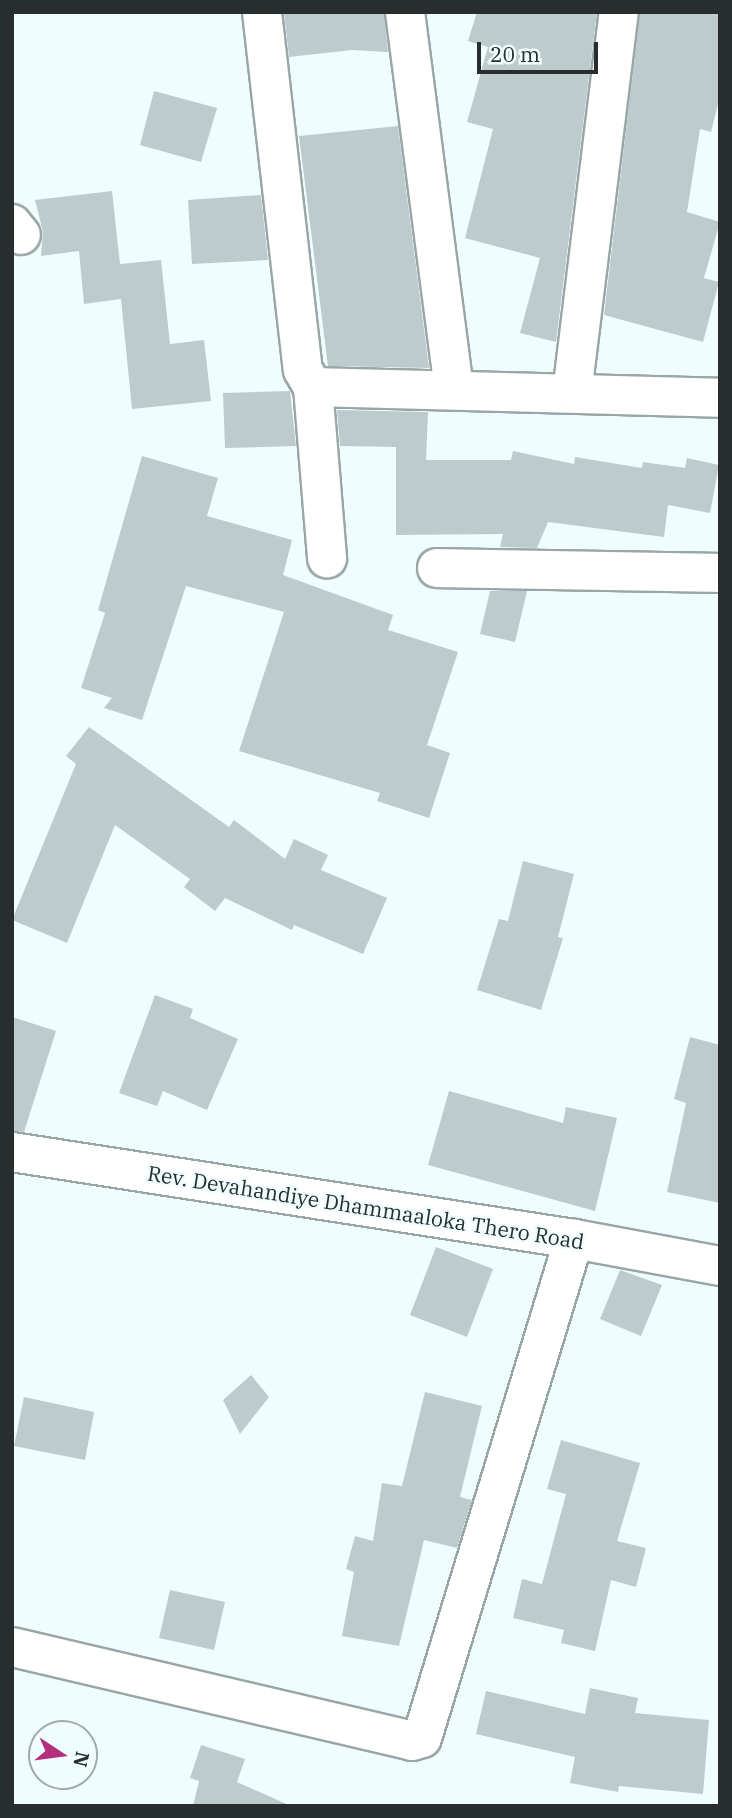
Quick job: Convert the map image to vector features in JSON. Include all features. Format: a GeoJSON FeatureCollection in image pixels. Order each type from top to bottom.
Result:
{"type":"FeatureCollection","features":[{"type":"Feature","properties":{"kind":"street"},"geometry":{"type":"LineString","coordinates":[[262,12],[303,370],[313,387],[327,558]]}},
{"type":"Feature","properties":{"kind":"street"},"geometry":{"type":"LineString","coordinates":[[405,12],[454,388]]}},
{"type":"Feature","properties":{"kind":"street"},"geometry":{"type":"LineString","coordinates":[[572,393],[619,12]]}},
{"type":"Feature","properties":{"kind":"street"},"geometry":{"type":"LineString","coordinates":[[313,387],[454,388],[720,398]]}},
{"type":"Feature","properties":{"kind":"street"},"geometry":{"type":"LineString","coordinates":[[437,568],[720,573]]}},
{"type":"Feature","properties":{"kind":"street","name":"Rev. Devahandiye Dhammaaloka Thero Road"},"geometry":{"type":"LineString","coordinates":[[12,1152],[574,1239],[720,1266]]}},
{"type":"Feature","properties":{"kind":"street"},"geometry":{"type":"LineString","coordinates":[[12,1647],[412,1741],[422,1738],[574,1239]]}},
{"type":"Feature","properties":{"kind":"building"},"geometry":{"type":"Polygon","coordinates":[[[284,12],[384,12],[388,52],[352,50],[289,57],[284,12]]]}},
{"type":"Feature","properties":{"kind":"building"},"geometry":{"type":"Polygon","coordinates":[[[477,12],[597,12],[556,342],[520,333],[540,258],[465,238],[493,129],[467,122],[488,47],[468,41],[477,12]]]}},
{"type":"Feature","properties":{"kind":"building"},"geometry":{"type":"Polygon","coordinates":[[[640,12],[720,12],[720,96],[711,132],[700,129],[687,212],[720,222],[704,278],[719,282],[703,342],[604,315],[640,12]]]}},
{"type":"Feature","properties":{"kind":"building"},"geometry":{"type":"Polygon","coordinates":[[[154,91],[217,108],[201,162],[140,145],[154,91]]]}},
{"type":"Feature","properties":{"kind":"building"},"geometry":{"type":"Polygon","coordinates":[[[398,126],[429,368],[328,366],[299,136],[398,126]]]}},
{"type":"Feature","properties":{"kind":"building"},"geometry":{"type":"Polygon","coordinates":[[[112,191],[120,264],[161,260],[170,344],[204,340],[211,401],[132,409],[121,299],[84,304],[79,251],[41,256],[43,232],[35,200],[112,191]]]}},
{"type":"Feature","properties":{"kind":"building"},"geometry":{"type":"Polygon","coordinates":[[[261,195],[268,260],[192,264],[188,200],[261,195]]]}},
{"type":"Feature","properties":{"kind":"building"},"geometry":{"type":"Polygon","coordinates":[[[290,391],[296,446],[225,448],[223,393],[290,391]]]}},
{"type":"Feature","properties":{"kind":"building"},"geometry":{"type":"Polygon","coordinates":[[[337,410],[428,412],[426,460],[511,460],[513,451],[574,464],[575,457],[642,468],[643,462],[685,468],[687,458],[719,465],[710,513],[668,505],[664,537],[548,522],[537,548],[500,547],[503,534],[396,535],[396,447],[340,446],[337,410]]]}},
{"type":"Feature","properties":{"kind":"building"},"geometry":{"type":"Polygon","coordinates":[[[142,456],[218,478],[207,516],[292,540],[283,575],[393,615],[388,630],[458,652],[427,745],[450,753],[429,818],[377,801],[380,793],[239,751],[284,612],[186,586],[142,720],[104,708],[112,698],[81,688],[105,613],[98,610],[142,456]]]}},
{"type":"Feature","properties":{"kind":"building"},"geometry":{"type":"Polygon","coordinates":[[[490,591],[527,591],[515,642],[480,634],[490,591]]]}},
{"type":"Feature","properties":{"kind":"building"},"geometry":{"type":"Polygon","coordinates":[[[89,727],[229,827],[234,820],[285,859],[294,839],[328,855],[321,870],[387,898],[363,954],[294,925],[292,930],[225,898],[215,911],[184,887],[190,879],[115,825],[67,943],[12,920],[76,764],[66,756],[89,727]]]}},
{"type":"Feature","properties":{"kind":"building"},"geometry":{"type":"Polygon","coordinates":[[[523,861],[574,874],[558,937],[563,938],[541,1010],[477,990],[499,919],[508,921],[523,861]]]}},
{"type":"Feature","properties":{"kind":"building"},"geometry":{"type":"Polygon","coordinates":[[[155,995],[193,1009],[190,1018],[238,1039],[207,1110],[163,1091],[157,1106],[119,1093],[155,995]]]}},
{"type":"Feature","properties":{"kind":"building"},"geometry":{"type":"Polygon","coordinates":[[[12,1017],[56,1031],[24,1132],[12,1131],[12,1017]]]}},
{"type":"Feature","properties":{"kind":"building"},"geometry":{"type":"Polygon","coordinates":[[[690,1037],[720,1045],[720,1203],[667,1192],[686,1103],[674,1099],[690,1037]]]}},
{"type":"Feature","properties":{"kind":"building"},"geometry":{"type":"Polygon","coordinates":[[[449,1091],[563,1123],[566,1107],[617,1118],[595,1211],[428,1165],[449,1091]]]}},
{"type":"Feature","properties":{"kind":"building"},"geometry":{"type":"Polygon","coordinates":[[[436,1247],[493,1269],[467,1337],[410,1315],[436,1247]]]}},
{"type":"Feature","properties":{"kind":"building"},"geometry":{"type":"Polygon","coordinates":[[[620,1270],[662,1285],[641,1336],[600,1319],[620,1270]]]}},
{"type":"Feature","properties":{"kind":"building"},"geometry":{"type":"Polygon","coordinates":[[[251,1375],[269,1397],[240,1434],[223,1400],[251,1375]]]}},
{"type":"Feature","properties":{"kind":"building"},"geometry":{"type":"Polygon","coordinates":[[[425,1392],[482,1406],[460,1497],[472,1500],[457,1548],[424,1540],[399,1646],[342,1636],[354,1572],[346,1569],[355,1536],[373,1541],[382,1483],[402,1486],[425,1392]]]}},
{"type":"Feature","properties":{"kind":"building"},"geometry":{"type":"Polygon","coordinates":[[[24,1397],[94,1412],[85,1460],[14,1446],[24,1397]]]}},
{"type":"Feature","properties":{"kind":"building"},"geometry":{"type":"Polygon","coordinates":[[[561,1440],[640,1463],[617,1541],[646,1548],[636,1587],[611,1580],[595,1651],[561,1643],[564,1630],[513,1618],[522,1579],[542,1584],[566,1494],[547,1489],[561,1440]]]}},
{"type":"Feature","properties":{"kind":"building"},"geometry":{"type":"Polygon","coordinates":[[[170,1590],[225,1602],[214,1650],[159,1638],[170,1590]]]}},
{"type":"Feature","properties":{"kind":"building"},"geometry":{"type":"Polygon","coordinates":[[[590,1688],[638,1698],[635,1713],[709,1720],[703,1794],[619,1786],[618,1792],[570,1783],[575,1757],[476,1734],[486,1691],[585,1714],[590,1688]]]}},
{"type":"Feature","properties":{"kind":"building"},"geometry":{"type":"Polygon","coordinates":[[[201,1745],[245,1759],[237,1782],[291,1806],[193,1806],[199,1781],[190,1778],[201,1745]]]}}]}
